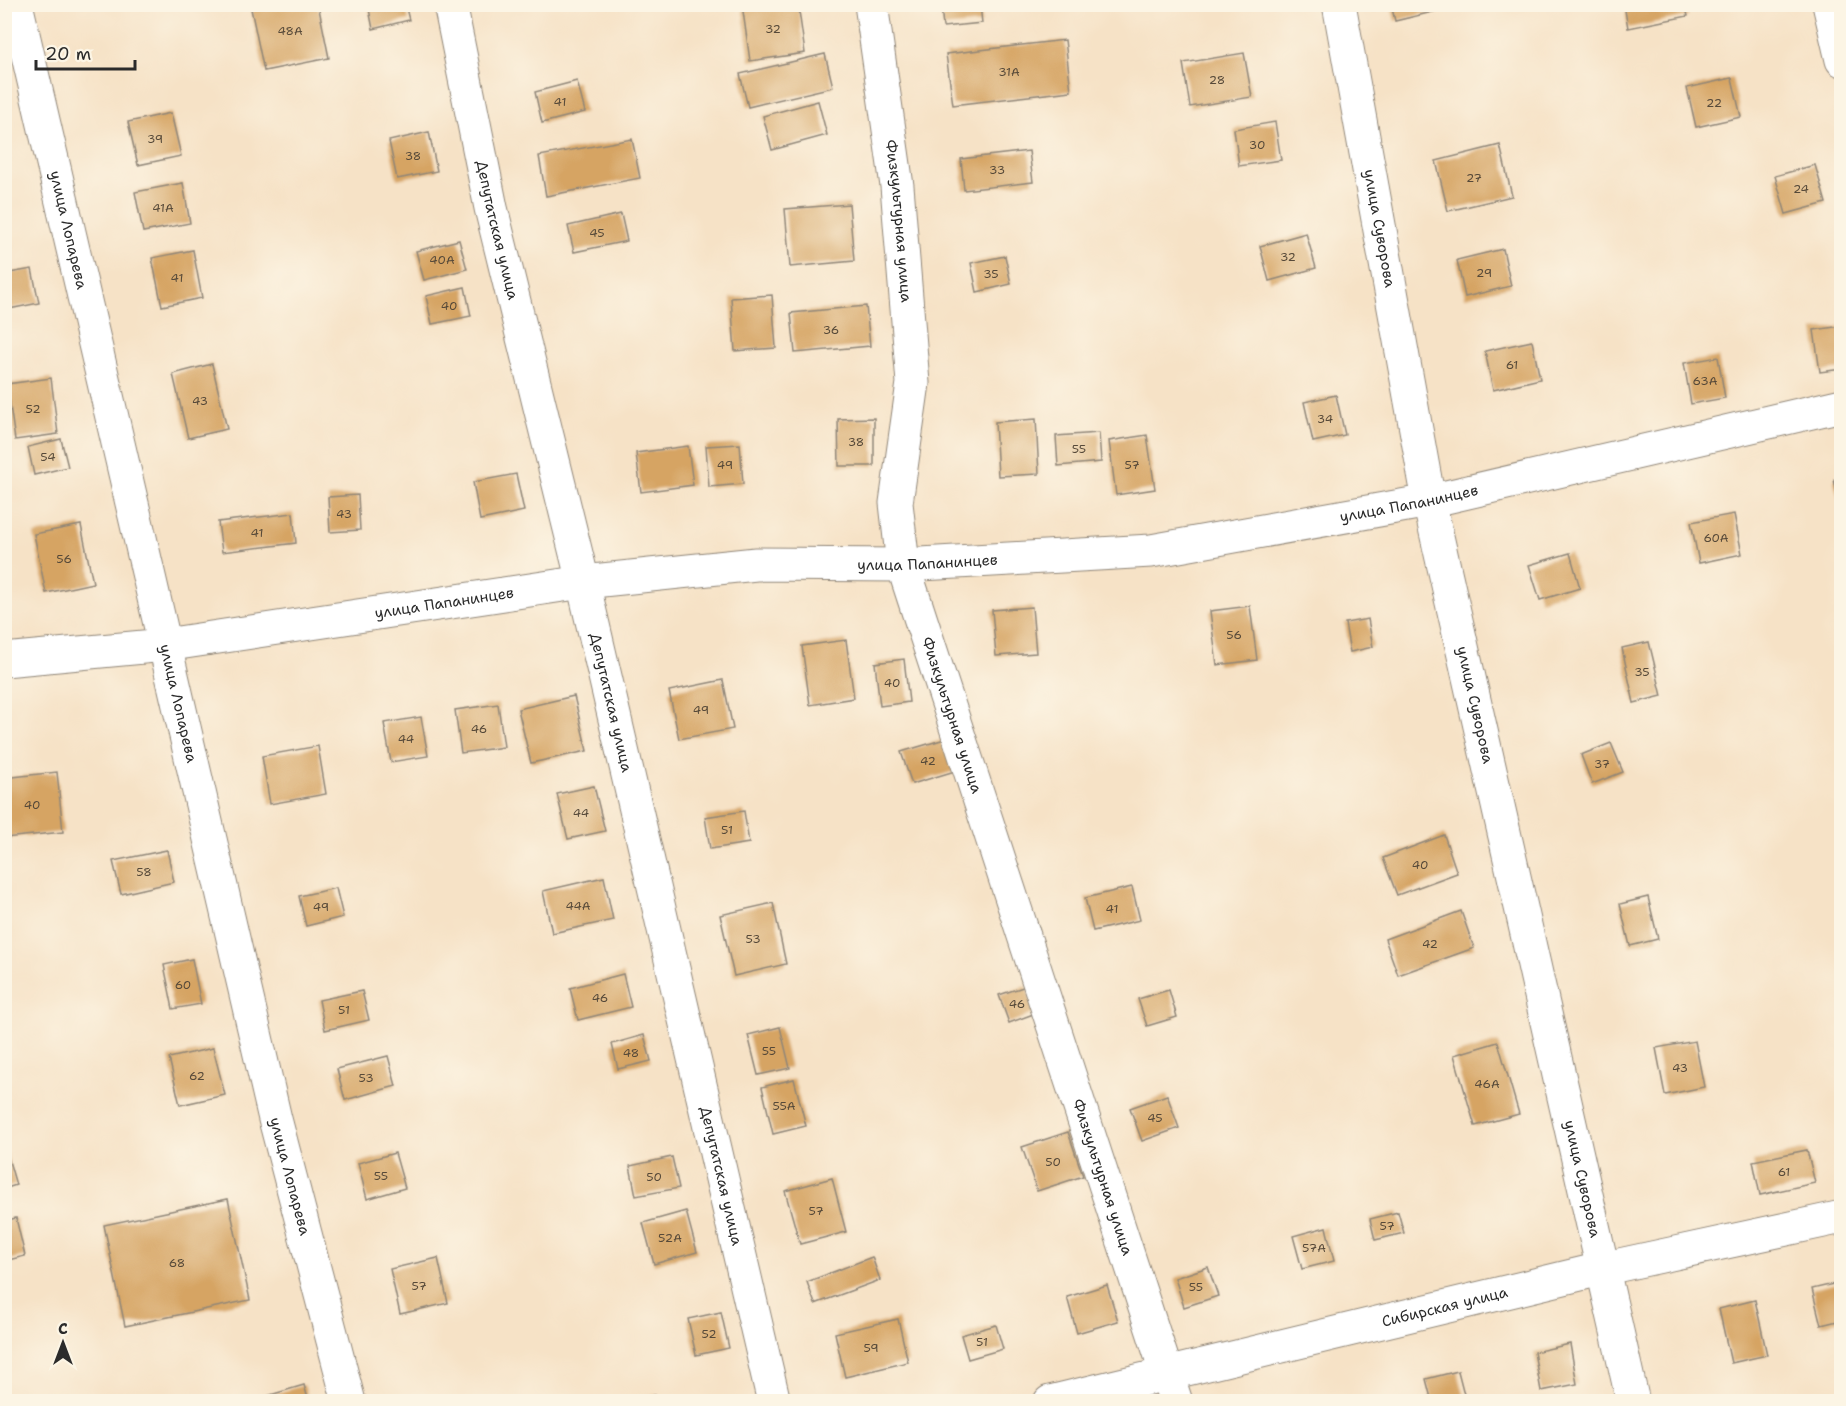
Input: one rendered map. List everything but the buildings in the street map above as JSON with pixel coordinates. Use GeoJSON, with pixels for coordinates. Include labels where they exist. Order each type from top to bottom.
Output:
{"type":"FeatureCollection","features":[{"type":"Feature","properties":{"kind":"street","name":"улица Лопарева"},"geometry":{"type":"LineString","coordinates":[[16,4],[275,1119],[348,1401]]}},
{"type":"Feature","properties":{"kind":"street","name":"Депутатская улица"},"geometry":{"type":"LineString","coordinates":[[450,4],[491,208],[583,582],[774,1401]]}},
{"type":"Feature","properties":{"kind":"street","name":"Физкультурная улица"},"geometry":{"type":"LineString","coordinates":[[872,4],[897,186],[914,383],[896,503],[903,565],[1172,1386]]}},
{"type":"Feature","properties":{"kind":"street","name":"улица Суворова"},"geometry":{"type":"LineString","coordinates":[[1339,4],[1429,501],[1601,1269],[1633,1401]]}},
{"type":"Feature","properties":{"kind":"street"},"geometry":{"type":"LineString","coordinates":[[1829,4],[1842,60]]}},
{"type":"Feature","properties":{"kind":"street","name":"улица Папанинцев"},"geometry":{"type":"LineString","coordinates":[[4,660],[165,645],[583,582],[756,564],[903,565],[1151,551],[1429,501],[1842,405]]}},
{"type":"Feature","properties":{"kind":"street","name":"Сибирская улица"},"geometry":{"type":"LineString","coordinates":[[1050,1401],[1172,1386],[1601,1269],[1842,1217]]}}]}
